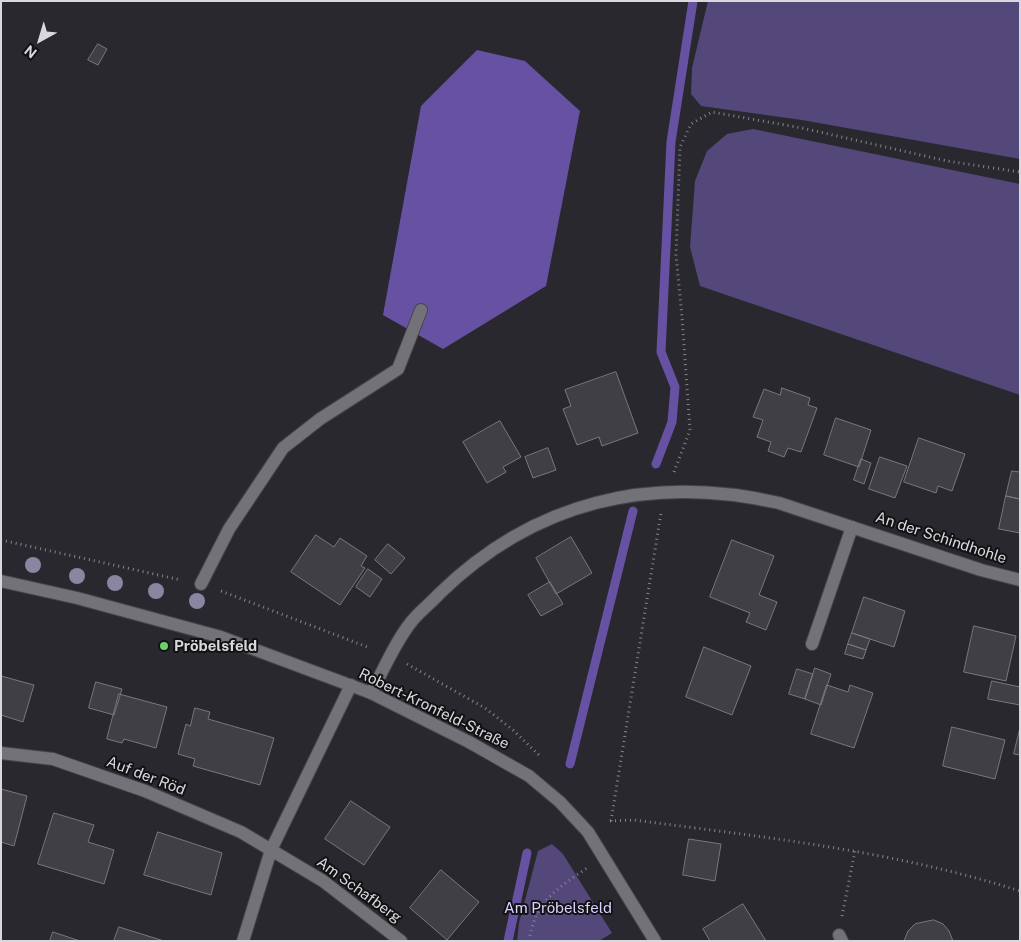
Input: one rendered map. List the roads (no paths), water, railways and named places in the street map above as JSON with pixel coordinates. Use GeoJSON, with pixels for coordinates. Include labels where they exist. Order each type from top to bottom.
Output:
{"type":"FeatureCollection","features":[{"type":"Feature","properties":{"kind":"street"},"geometry":{"type":"LineString","coordinates":[[201,584],[229,529],[283,448],[320,419],[398,369],[421,310]]}},
{"type":"Feature","properties":{"kind":"street","name":"An der Schindhohle"},"geometry":{"type":"LineString","coordinates":[[372,693],[390,656],[412,620],[469,566],[497,545],[545,520],[569,511],[610,500],[664,493],[734,494],[852,526],[981,570],[1020,580]]}},
{"type":"Feature","properties":{"kind":"street","name":"An der Schindhohle"},"geometry":{"type":"LineString","coordinates":[[812,644],[852,526]]}},
{"type":"Feature","properties":{"kind":"street","name":"Robert-Kronfeld-Straße"},"geometry":{"type":"LineString","coordinates":[[1,581],[221,637],[372,693],[469,742],[529,776],[560,802],[588,832],[655,941]]}},
{"type":"Feature","properties":{"kind":"street"},"geometry":{"type":"LineString","coordinates":[[243,941],[271,850],[351,685]]}},
{"type":"Feature","properties":{"kind":"street","name":"Auf der Röd"},"geometry":{"type":"LineString","coordinates":[[1,753],[53,759],[145,792],[241,832],[271,850]]}},
{"type":"Feature","properties":{"kind":"street","name":"Am Schafberg"},"geometry":{"type":"LineString","coordinates":[[271,850],[323,881],[401,941]]}},
{"type":"Feature","properties":{"kind":"waterway"},"geometry":{"type":"LineString","coordinates":[[656,464],[672,422],[675,387],[661,352],[671,142],[693,1]]}},
{"type":"Feature","properties":{"kind":"waterway"},"geometry":{"type":"LineString","coordinates":[[570,764],[633,511]]}},
{"type":"Feature","properties":{"kind":"waterway"},"geometry":{"type":"LineString","coordinates":[[508,941],[527,853]]}},
{"type":"Feature","properties":{"kind":"place","name":"Pröbelsfeld"},"geometry":{"type":"Point","coordinates":[164,646]}},
{"type":"Feature","properties":{"kind":"park label","name":"Am Pröbelsfeld"},"geometry":{"type":"Point","coordinates":[558,908]}}]}
